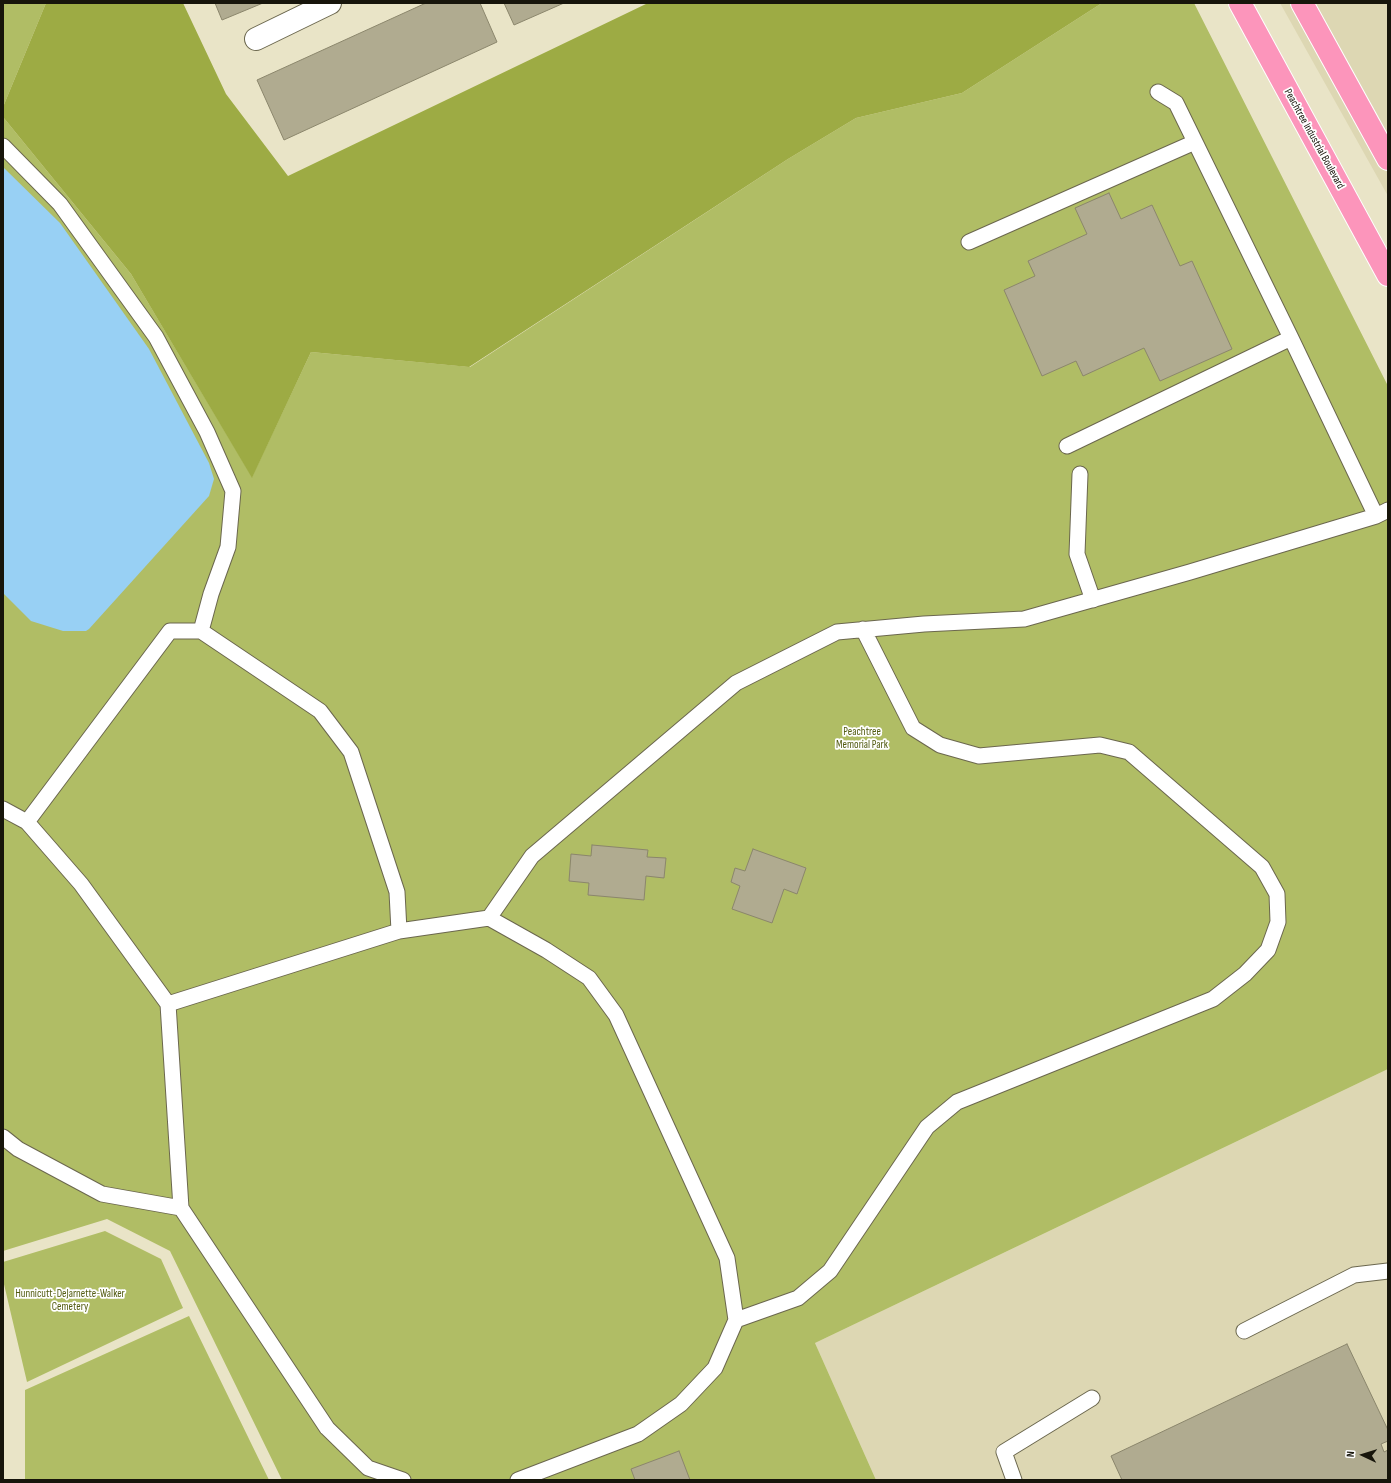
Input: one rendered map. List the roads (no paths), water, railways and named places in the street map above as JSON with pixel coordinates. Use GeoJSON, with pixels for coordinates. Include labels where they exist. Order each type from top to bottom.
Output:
{"type":"FeatureCollection","features":[{"type":"Feature","properties":{"kind":"highway","name":"Peachtree Industrial Boulevard"},"geometry":{"type":"LineString","coordinates":[[1240,3],[1388,275]]}},
{"type":"Feature","properties":{"kind":"highway"},"geometry":{"type":"LineString","coordinates":[[1302,3],[1388,159]]}},
{"type":"Feature","properties":{"kind":"street"},"geometry":{"type":"LineString","coordinates":[[256,39],[330,3]]}},
{"type":"Feature","properties":{"kind":"lane"},"geometry":{"type":"LineString","coordinates":[[489,918],[532,856],[736,684],[837,632],[924,624],[1024,620],[1190,572],[1382,513],[1291,338],[1176,103],[1158,92]]}},
{"type":"Feature","properties":{"kind":"lane"},"geometry":{"type":"LineString","coordinates":[[969,242],[1195,142]]}},
{"type":"Feature","properties":{"kind":"lane"},"geometry":{"type":"LineString","coordinates":[[3,146],[60,204],[156,337],[207,432],[233,491],[228,546],[211,594],[201,632]]}},
{"type":"Feature","properties":{"kind":"lane"},"geometry":{"type":"LineString","coordinates":[[1066,446],[1291,338]]}},
{"type":"Feature","properties":{"kind":"lane"},"geometry":{"type":"LineString","coordinates":[[1080,474],[1077,554],[1093,600]]}},
{"type":"Feature","properties":{"kind":"lane"},"geometry":{"type":"LineString","coordinates":[[736,1320],[798,1298],[830,1271],[927,1127],[957,1102],[1213,999],[1246,974],[1268,950],[1278,922],[1277,894],[1262,867],[1129,752],[1100,746],[979,756],[940,745],[913,728],[863,629]]}},
{"type":"Feature","properties":{"kind":"lane"},"geometry":{"type":"LineString","coordinates":[[27,822],[170,631],[201,632],[320,711],[351,752],[397,892],[399,931]]}},
{"type":"Feature","properties":{"kind":"lane"},"geometry":{"type":"LineString","coordinates":[[3,809],[27,822],[81,884],[168,1004],[181,1208],[328,1428],[368,1468],[403,1480]]}},
{"type":"Feature","properties":{"kind":"lane"},"geometry":{"type":"LineString","coordinates":[[168,1004],[399,931],[489,918],[546,950],[589,978],[616,1015],[727,1258],[736,1320],[715,1368],[681,1404],[638,1434],[518,1480]]}},
{"type":"Feature","properties":{"kind":"lane"},"geometry":{"type":"LineString","coordinates":[[3,1137],[18,1149],[102,1194],[181,1208]]}},
{"type":"Feature","properties":{"kind":"lane"},"geometry":{"type":"LineString","coordinates":[[1244,1331],[1354,1275],[1388,1272]]}},
{"type":"Feature","properties":{"kind":"lane"},"geometry":{"type":"LineString","coordinates":[[1014,1480],[1004,1452],[1092,1398]]}},
{"type":"Feature","properties":{"kind":"water"},"geometry":{"type":"Polygon","coordinates":[[[3,167],[60,223],[149,349],[209,463],[214,479],[209,496],[86,631],[63,631],[31,621],[3,593],[3,167]]]}},
{"type":"Feature","properties":{"kind":"park label","name":"Peachtree Memorial Park"},"geometry":{"type":"Point","coordinates":[862,738]}},
{"type":"Feature","properties":{"kind":"park label","name":"Hunnicutt-DeJarnette-Walker Cemetery"},"geometry":{"type":"Point","coordinates":[70,1300]}}]}
